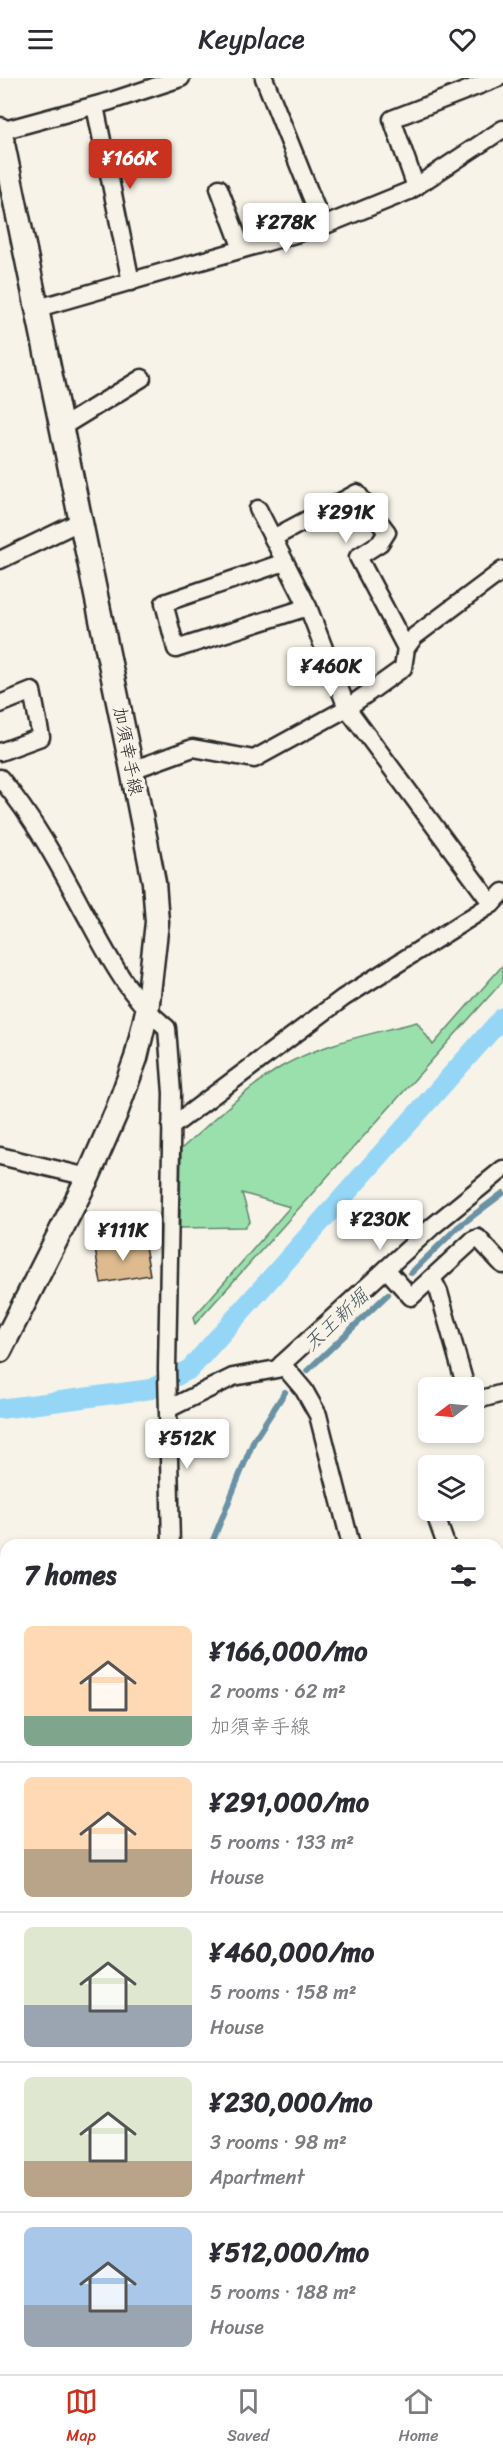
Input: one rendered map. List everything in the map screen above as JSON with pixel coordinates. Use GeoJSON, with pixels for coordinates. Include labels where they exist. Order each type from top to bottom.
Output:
{"type":"FeatureCollection","features":[{"type":"Feature","properties":{"kind":"main road","name":"加須幸手線"},"geometry":{"type":"LineString","coordinates":[[0,130],[132,770],[154,882],[157,922],[147,1011],[136,1058],[124,1091],[88,1177],[0,1351]]}},
{"type":"Feature","properties":{"kind":"street"},"geometry":{"type":"LineString","coordinates":[[0,130],[95,106],[181,78]]}},
{"type":"Feature","properties":{"kind":"street"},"geometry":{"type":"LineString","coordinates":[[264,78],[323,226]]}},
{"type":"Feature","properties":{"kind":"street"},"geometry":{"type":"LineString","coordinates":[[416,187],[392,119],[498,78]]}},
{"type":"Feature","properties":{"kind":"street"},"geometry":{"type":"LineString","coordinates":[[95,106],[131,282]]}},
{"type":"Feature","properties":{"kind":"street"},"geometry":{"type":"LineString","coordinates":[[38,308],[323,226],[416,187],[503,129]]}},
{"type":"Feature","properties":{"kind":"street"},"geometry":{"type":"LineString","coordinates":[[219,188],[242,249]]}},
{"type":"Feature","properties":{"kind":"street"},"geometry":{"type":"LineString","coordinates":[[62,427],[142,378]]}},
{"type":"Feature","properties":{"kind":"street"},"geometry":{"type":"LineString","coordinates":[[273,538],[357,492],[387,532],[380,543],[358,556],[406,648]]}},
{"type":"Feature","properties":{"kind":"street"},"geometry":{"type":"LineString","coordinates":[[171,1127],[343,998],[498,898],[347,708],[308,607],[258,508]]}},
{"type":"Feature","properties":{"kind":"street"},"geometry":{"type":"LineString","coordinates":[[0,560],[81,520]]}},
{"type":"Feature","properties":{"kind":"street"},"geometry":{"type":"LineString","coordinates":[[285,562],[164,603],[176,649],[308,607]]}},
{"type":"Feature","properties":{"kind":"street"},"geometry":{"type":"LineString","coordinates":[[132,770],[193,748],[254,759],[347,708],[403,668],[406,648],[415,636],[503,570]]}},
{"type":"Feature","properties":{"kind":"street"},"geometry":{"type":"LineString","coordinates":[[0,704],[32,691],[41,737],[0,752]]}},
{"type":"Feature","properties":{"kind":"street"},"geometry":{"type":"LineString","coordinates":[[0,778],[64,874],[121,980],[147,1011],[167,1028],[172,1093],[167,1369],[171,1539]]}},
{"type":"Feature","properties":{"kind":"street"},"geometry":{"type":"LineString","coordinates":[[0,1156],[88,1177]]}},
{"type":"Feature","properties":{"kind":"street"},"geometry":{"type":"LineString","coordinates":[[168,1402],[233,1377],[278,1369],[433,1226],[503,1169]]}},
{"type":"Feature","properties":{"kind":"street"},"geometry":{"type":"LineString","coordinates":[[386,1269],[411,1297],[473,1240],[478,1238],[503,1264]]}},
{"type":"Feature","properties":{"kind":"street"},"geometry":{"type":"LineString","coordinates":[[432,1278],[439,1292],[463,1377]]}},
{"type":"Feature","properties":{"kind":"street"},"geometry":{"type":"LineString","coordinates":[[282,1364],[304,1390],[318,1415],[349,1539]]}},
{"type":"Feature","properties":{"kind":"street"},"geometry":{"type":"LineString","coordinates":[[484,1398],[503,1393]]}},
{"type":"Feature","properties":{"kind":"street"},"geometry":{"type":"LineString","coordinates":[[437,1521],[444,1539]]}},
{"type":"Feature","properties":{"kind":"green space"},"geometry":{"type":"Polygon","coordinates":[[[503,965],[503,981],[195,1324],[193,1318],[290,1207],[242,1193],[250,1221],[245,1227],[180,1228],[181,1149],[254,1086],[281,1067],[313,1052],[348,1040],[417,1022],[433,1045],[503,965]]]}},
{"type":"Feature","properties":{"kind":"building"},"geometry":{"type":"Polygon","coordinates":[[[144,1240],[150,1275],[101,1283],[95,1249],[144,1240]]]}},
{"type":"Feature","properties":{"kind":"waterway"},"geometry":{"type":"LineString","coordinates":[[0,1409],[151,1389],[190,1369],[503,1017]]}},
{"type":"Feature","properties":{"kind":"waterway","name":"天王新堀"},"geometry":{"type":"LineString","coordinates":[[411,1273],[458,1227],[503,1193]]}},
{"type":"Feature","properties":{"kind":"waterway","name":"天王新堀"},"geometry":{"type":"LineString","coordinates":[[307,1371],[388,1294]]}},
{"type":"Feature","properties":{"kind":"waterway","name":"天王新堀"},"geometry":{"type":"LineString","coordinates":[[213,1539],[254,1440],[285,1392]]}}]}
